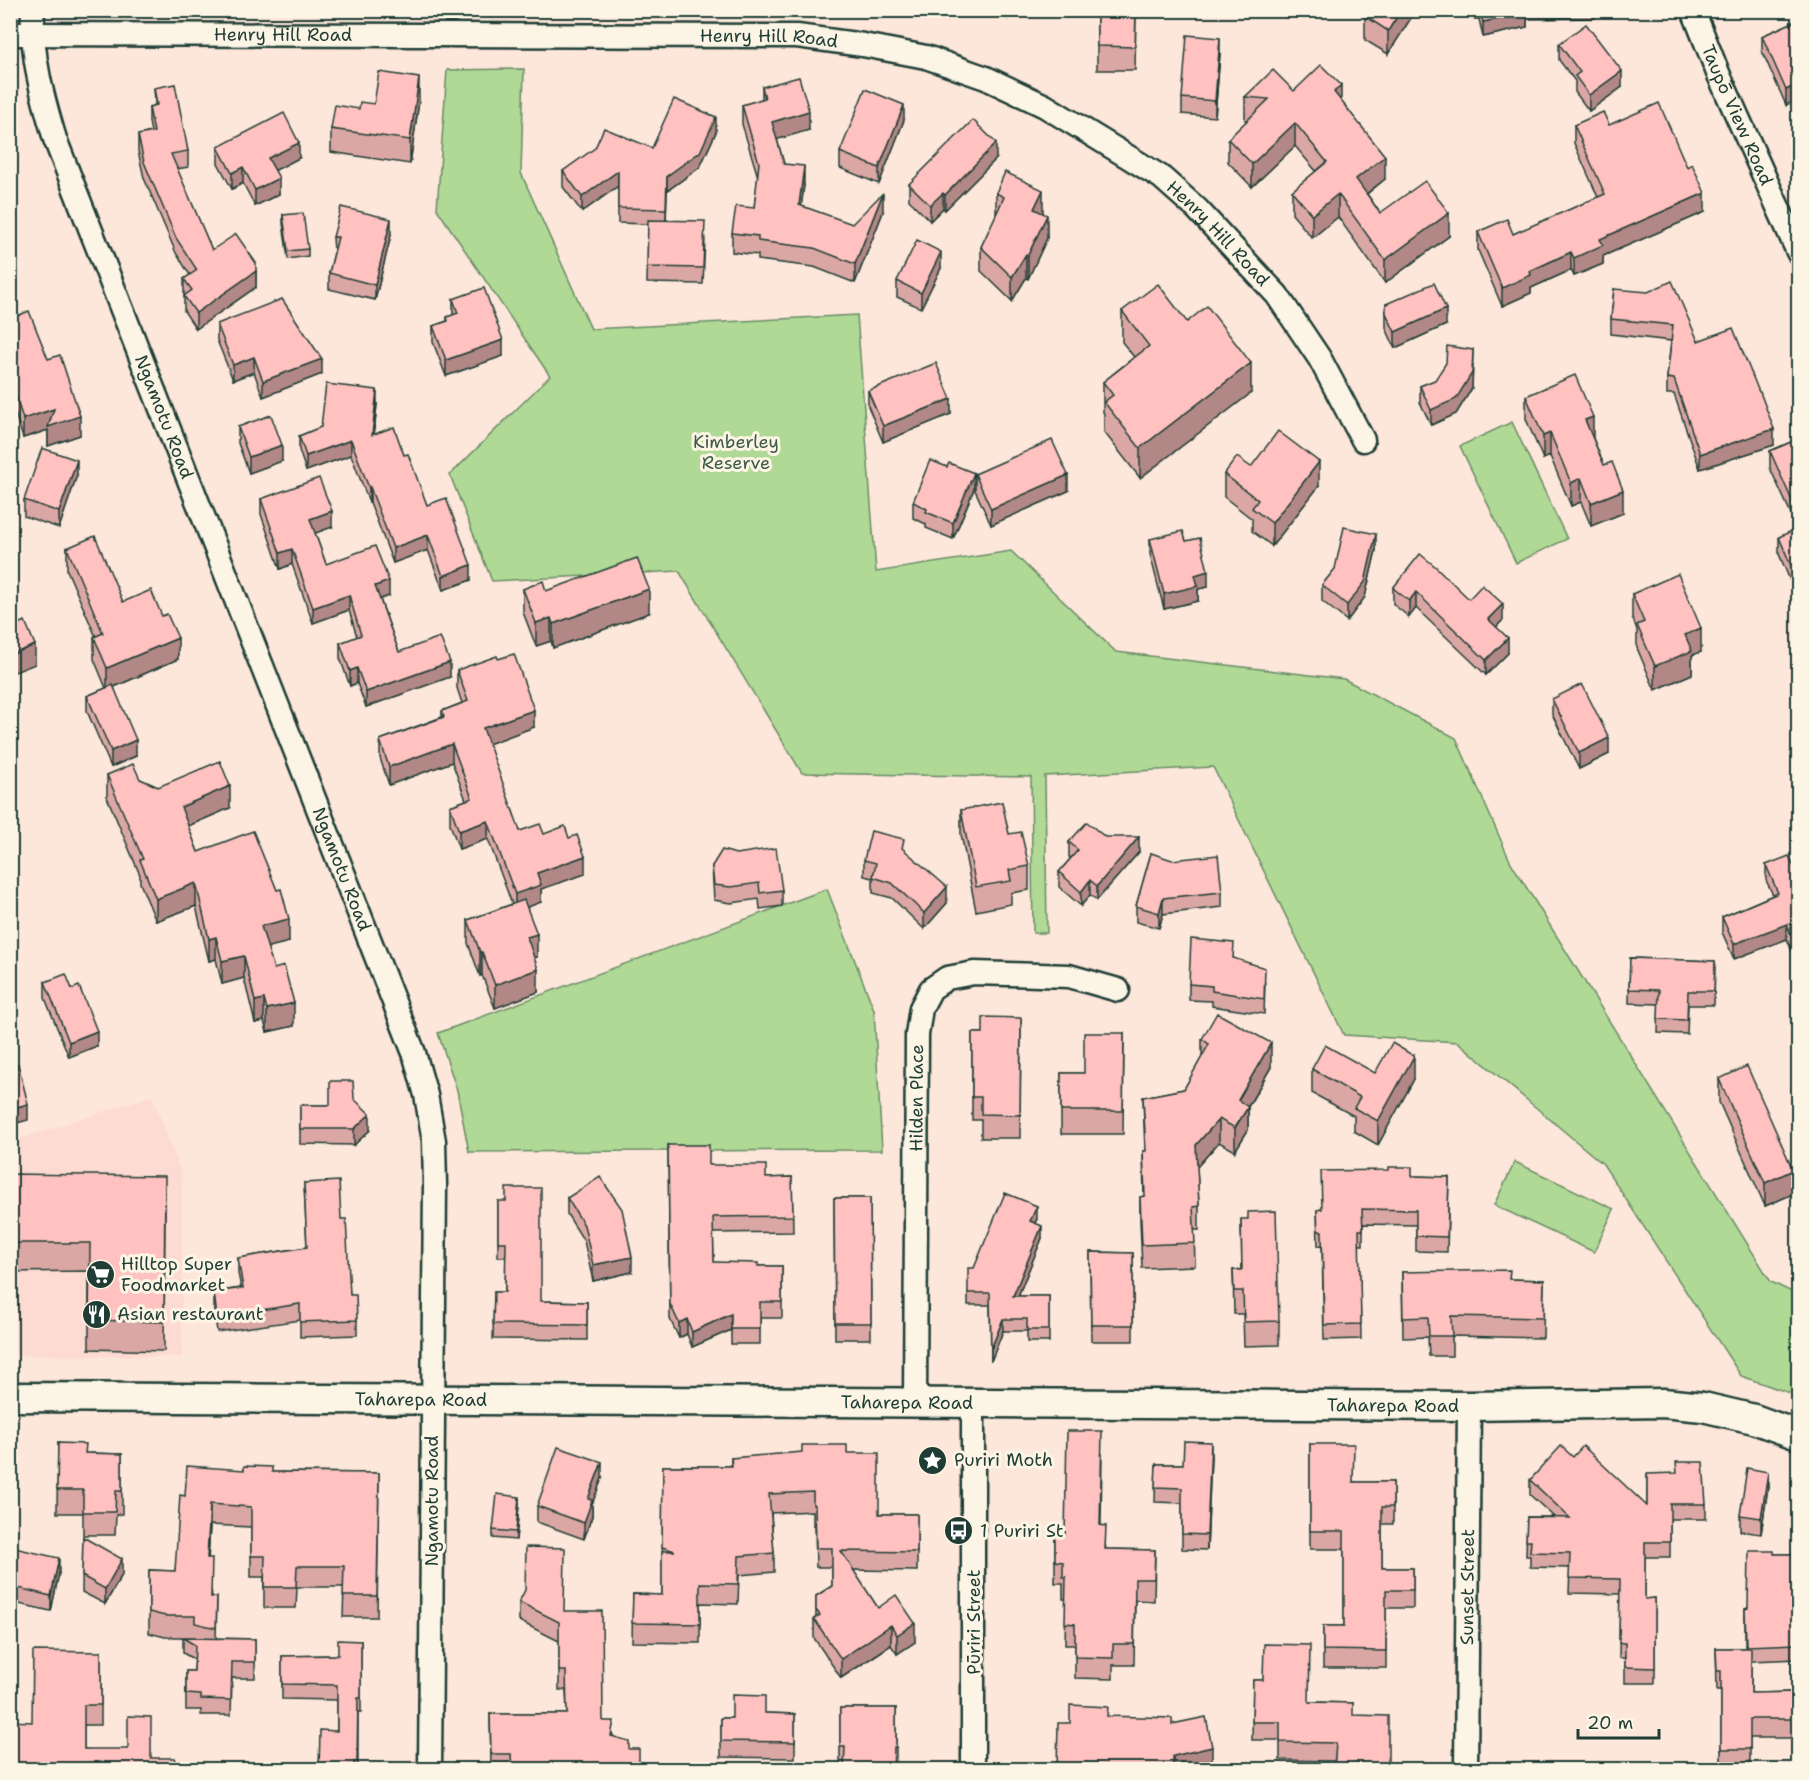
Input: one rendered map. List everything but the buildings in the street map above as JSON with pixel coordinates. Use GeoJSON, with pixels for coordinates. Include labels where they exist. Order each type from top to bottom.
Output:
{"type":"FeatureCollection","features":[{"type":"Feature","properties":{"kind":"street","name":"Ngamotu Road"},"geometry":{"type":"LineString","coordinates":[[33,10],[21,34],[35,63],[43,101],[55,139],[400,1017],[426,1095],[434,1141],[430,1770]]}},
{"type":"Feature","properties":{"kind":"street","name":"Taupō View Road"},"geometry":{"type":"LineString","coordinates":[[1693,10],[1718,74],[1798,252]]}},
{"type":"Feature","properties":{"kind":"street","name":"Henry Hill Road"},"geometry":{"type":"LineString","coordinates":[[21,34],[797,36],[927,57],[986,78],[1045,106],[1152,171],[1179,193],[1197,209],[1277,295],[1320,359],[1363,440]]}},
{"type":"Feature","properties":{"kind":"street","name":"Hilden Place"},"geometry":{"type":"LineString","coordinates":[[915,1402],[916,1035],[921,1008],[931,989],[947,978],[974,973],[1069,976],[1118,990]]}},
{"type":"Feature","properties":{"kind":"street","name":"Taharepa Road"},"geometry":{"type":"LineString","coordinates":[[10,1397],[1469,1406],[1663,1403],[1703,1407],[1754,1419],[1798,1435]]}},
{"type":"Feature","properties":{"kind":"street","name":"Pūriri Street"},"geometry":{"type":"LineString","coordinates":[[973,1403],[973,1770]]}},
{"type":"Feature","properties":{"kind":"street","name":"Sunset Street"},"geometry":{"type":"LineString","coordinates":[[1466,1770],[1469,1406]]}},
{"type":"Feature","properties":{"kind":"shaded area"},"geometry":{"type":"Polygon","coordinates":[[[152,1096],[182,1175],[182,1357],[11,1355],[10,1142],[152,1096]]]}},
{"type":"Feature","properties":{"kind":"green space","name":"Kimberley Reserve"},"geometry":{"type":"Polygon","coordinates":[[[524,69],[521,173],[591,329],[857,315],[876,572],[1011,551],[1116,652],[1344,679],[1456,738],[1510,861],[1771,1282],[1798,1295],[1798,1396],[1741,1376],[1603,1164],[1458,1042],[1344,1035],[1213,767],[1045,776],[1047,933],[1033,933],[1031,777],[802,773],[679,571],[492,581],[450,475],[550,376],[437,209],[447,70],[524,69]]]}},
{"type":"Feature","properties":{"kind":"green space"},"geometry":{"type":"Polygon","coordinates":[[[1512,422],[1567,539],[1516,563],[1460,446],[1512,422]]]}},
{"type":"Feature","properties":{"kind":"green space"},"geometry":{"type":"Polygon","coordinates":[[[827,889],[874,1010],[882,1150],[469,1152],[457,1090],[438,1033],[827,889]]]}},
{"type":"Feature","properties":{"kind":"green space"},"geometry":{"type":"Polygon","coordinates":[[[1515,1162],[1614,1209],[1594,1252],[1494,1205],[1515,1162]]]}},
{"type":"Feature","properties":{"kind":"place","name":"Hilltop Super Foodmarket"},"geometry":{"type":"Point","coordinates":[100,1274]}},
{"type":"Feature","properties":{"kind":"place","name":"Asian restaurant"},"geometry":{"type":"Point","coordinates":[96,1314]}},
{"type":"Feature","properties":{"kind":"place","name":"Puriri Moth"},"geometry":{"type":"Point","coordinates":[933,1460]}},
{"type":"Feature","properties":{"kind":"place","name":"1 Puriri St"},"geometry":{"type":"Point","coordinates":[959,1531]}}]}
